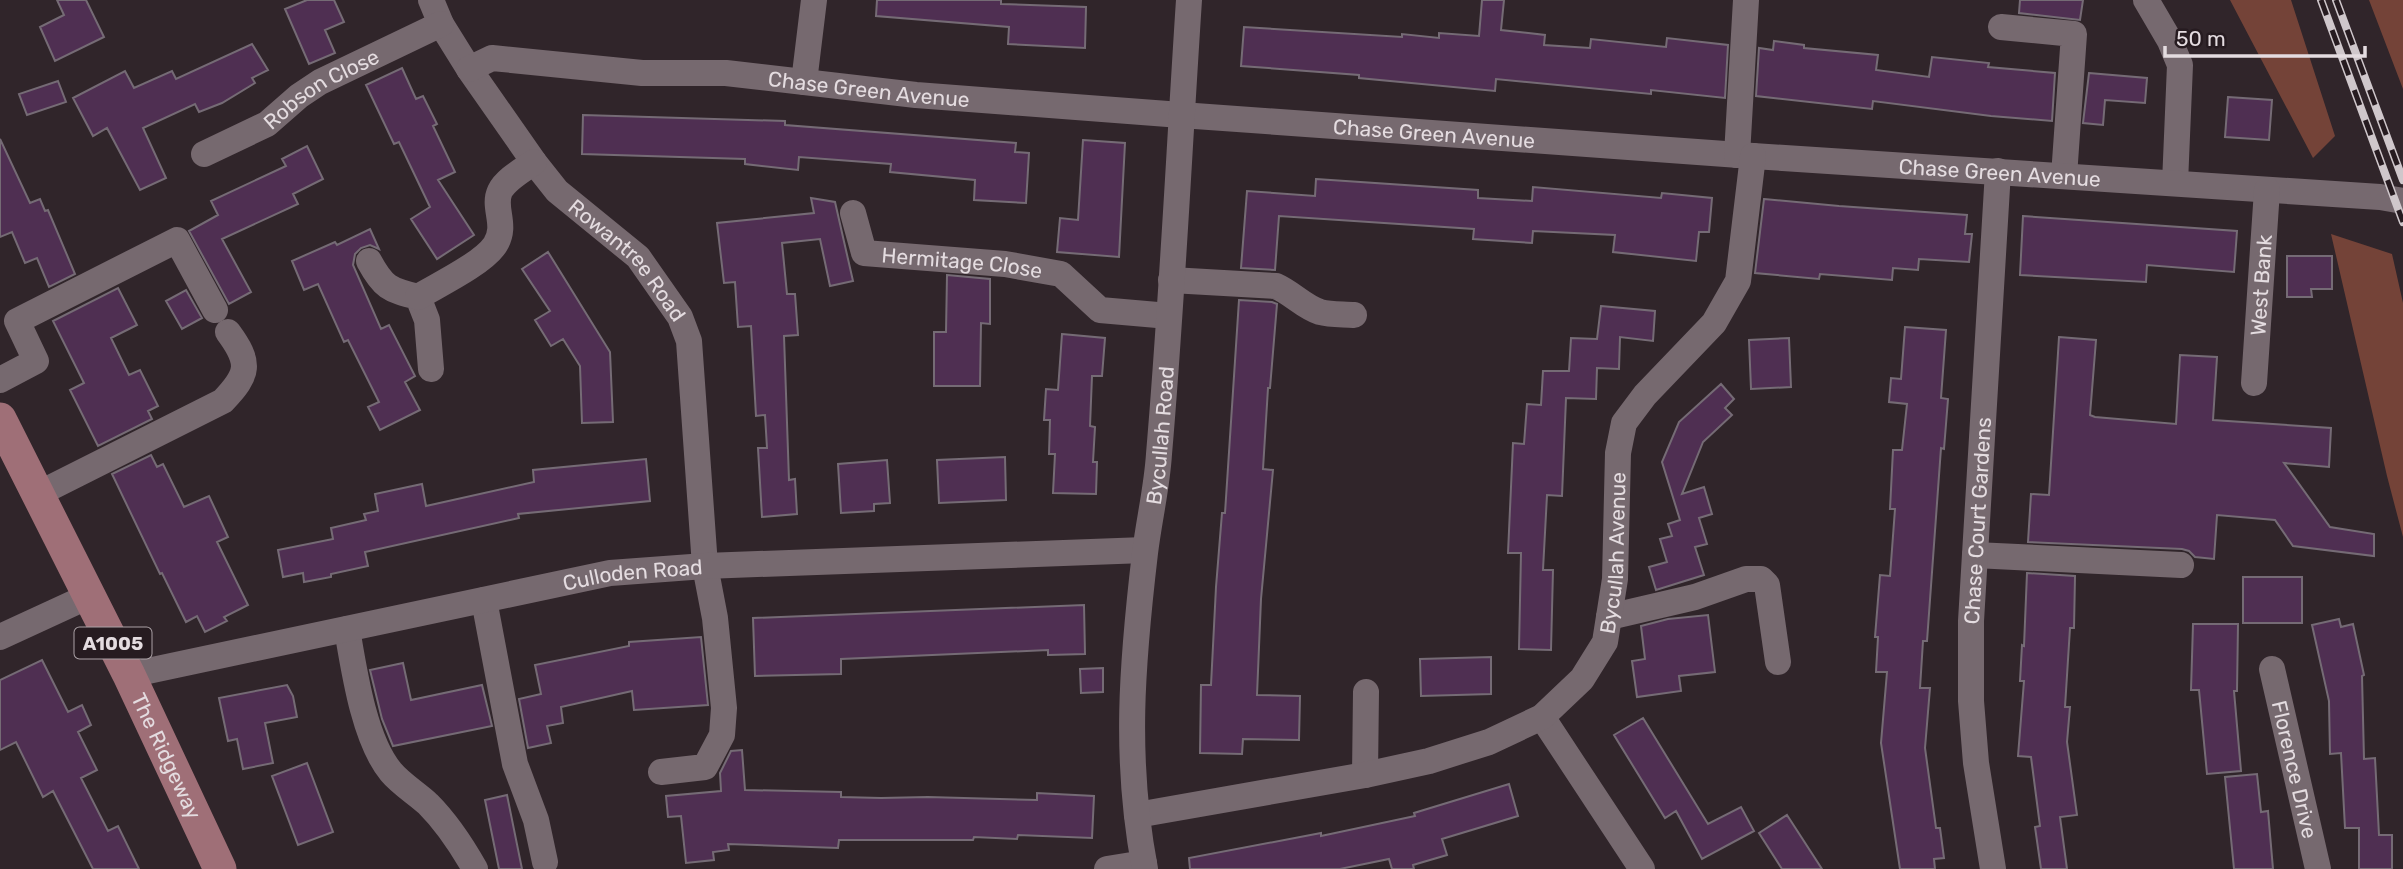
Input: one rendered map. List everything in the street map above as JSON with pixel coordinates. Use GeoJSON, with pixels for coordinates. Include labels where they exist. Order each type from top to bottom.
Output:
{"type":"FeatureCollection","features":[{"type":"Feature","properties":{"kind":"main road","name":"The Ridgeway"},"geometry":{"type":"LineString","coordinates":[[0,419],[130,675],[220,869]]}},
{"type":"Feature","properties":{"kind":"street","name":"Rowantree Road"},"geometry":{"type":"LineString","coordinates":[[430,0],[441,24],[469,69],[534,162],[557,191],[638,257],[680,317],[689,341],[705,566],[715,618],[724,708],[722,735],[705,767],[661,772]]}},
{"type":"Feature","properties":{"kind":"street"},"geometry":{"type":"LineString","coordinates":[[804,82],[814,0]]}},
{"type":"Feature","properties":{"kind":"street","name":"Bycullah Road"},"geometry":{"type":"LineString","coordinates":[[1145,866],[1131,747],[1131,688],[1145,550],[1159,458],[1189,0]]}},
{"type":"Feature","properties":{"kind":"street","name":"Bycullah Avenue"},"geometry":{"type":"LineString","coordinates":[[1137,815],[1365,775],[1429,761],[1489,742],[1542,718],[1582,679],[1605,642],[1615,579],[1618,453],[1624,423],[1644,394],[1714,323],[1738,281],[1745,156],[1746,0]]}},
{"type":"Feature","properties":{"kind":"street"},"geometry":{"type":"LineString","coordinates":[[2146,0],[2170,41],[2180,65],[2175,184]]}},
{"type":"Feature","properties":{"kind":"street","name":"Robson Close"},"geometry":{"type":"LineString","coordinates":[[204,154],[267,124],[320,82],[441,24]]}},
{"type":"Feature","properties":{"kind":"street"},"geometry":{"type":"LineString","coordinates":[[2001,27],[2074,34],[2064,176]]}},
{"type":"Feature","properties":{"kind":"street","name":"Chase Green Avenue"},"geometry":{"type":"LineString","coordinates":[[469,69],[492,58],[594,70],[726,73],[916,95],[1181,116],[2380,197],[2403,201]]}},
{"type":"Feature","properties":{"kind":"street"},"geometry":{"type":"LineString","coordinates":[[369,261],[387,288],[418,297],[487,255],[502,230],[500,192],[506,183],[534,162]]}},
{"type":"Feature","properties":{"kind":"street","name":"Chase Court Gardens"},"geometry":{"type":"LineString","coordinates":[[1993,869],[1976,763],[1971,621],[1998,171]]}},
{"type":"Feature","properties":{"kind":"street","name":"West Bank"},"geometry":{"type":"LineString","coordinates":[[2254,383],[2267,190]]}},
{"type":"Feature","properties":{"kind":"street","name":"Hermitage Close"},"geometry":{"type":"LineString","coordinates":[[853,213],[864,253],[1005,264],[1061,274],[1100,310],[1169,316]]}},
{"type":"Feature","properties":{"kind":"street"},"geometry":{"type":"LineString","coordinates":[[0,380],[36,361],[17,321],[177,240],[215,310]]}},
{"type":"Feature","properties":{"kind":"street"},"geometry":{"type":"LineString","coordinates":[[1171,280],[1276,286],[1320,312],[1354,316]]}},
{"type":"Feature","properties":{"kind":"street"},"geometry":{"type":"LineString","coordinates":[[418,297],[427,320],[431,369]]}},
{"type":"Feature","properties":{"kind":"street"},"geometry":{"type":"LineString","coordinates":[[38,495],[223,401],[241,383],[245,369],[239,346],[228,332]]}},
{"type":"Feature","properties":{"kind":"street","name":"Culloden Road"},"geometry":{"type":"LineString","coordinates":[[130,675],[610,573],[705,566],[1145,550]]}},
{"type":"Feature","properties":{"kind":"street"},"geometry":{"type":"LineString","coordinates":[[1975,555],[2181,565]]}},
{"type":"Feature","properties":{"kind":"street"},"geometry":{"type":"LineString","coordinates":[[1609,617],[1695,597],[1746,579],[1761,579],[1767,585],[1778,662]]}},
{"type":"Feature","properties":{"kind":"street"},"geometry":{"type":"LineString","coordinates":[[0,637],[89,596]]}},
{"type":"Feature","properties":{"kind":"street"},"geometry":{"type":"LineString","coordinates":[[484,600],[515,764],[536,820],[545,862]]}},
{"type":"Feature","properties":{"kind":"street"},"geometry":{"type":"LineString","coordinates":[[347,629],[373,741],[391,772],[430,806],[457,838],[475,869]]}},
{"type":"Feature","properties":{"kind":"street","name":"Florence Drive"},"geometry":{"type":"LineString","coordinates":[[2272,669],[2318,869]]}},
{"type":"Feature","properties":{"kind":"street"},"geometry":{"type":"LineString","coordinates":[[1365,775],[1366,692]]}},
{"type":"Feature","properties":{"kind":"street"},"geometry":{"type":"LineString","coordinates":[[1542,718],[1642,869]]}},
{"type":"Feature","properties":{"kind":"street"},"geometry":{"type":"LineString","coordinates":[[1107,869],[1145,866]]}},
{"type":"Feature","properties":{"kind":"shaded area"},"geometry":{"type":"Polygon","coordinates":[[[2230,0],[2291,0],[2335,136],[2313,158],[2230,0]]]}},
{"type":"Feature","properties":{"kind":"shaded area"},"geometry":{"type":"Polygon","coordinates":[[[2369,0],[2403,0],[2403,89],[2369,0]]]}},
{"type":"Feature","properties":{"kind":"shaded area"},"geometry":{"type":"Polygon","coordinates":[[[2331,234],[2392,254],[2403,303],[2403,537],[2387,476],[2331,234]]]}},
{"type":"Feature","properties":{"kind":"building"},"geometry":{"type":"Polygon","coordinates":[[[57,0],[86,0],[104,37],[55,61],[40,27],[64,15],[57,0]]]}},
{"type":"Feature","properties":{"kind":"building"},"geometry":{"type":"Polygon","coordinates":[[[307,0],[334,0],[344,22],[325,30],[335,53],[309,64],[285,9],[307,0]]]}},
{"type":"Feature","properties":{"kind":"building"},"geometry":{"type":"Polygon","coordinates":[[[877,0],[1001,0],[1001,4],[1086,7],[1085,48],[1008,44],[1009,27],[876,16],[877,0]]]}},
{"type":"Feature","properties":{"kind":"building"},"geometry":{"type":"Polygon","coordinates":[[[1482,0],[1504,0],[1501,30],[1545,35],[1544,45],[1590,48],[1591,39],[1666,47],[1667,38],[1728,45],[1725,98],[1651,90],[1651,94],[1496,79],[1495,91],[1359,78],[1359,75],[1241,66],[1244,27],[1402,37],[1402,34],[1439,38],[1439,33],[1479,36],[1482,0]]]}},
{"type":"Feature","properties":{"kind":"building"},"geometry":{"type":"Polygon","coordinates":[[[2020,0],[2083,0],[2080,20],[2019,13],[2020,0]]]}},
{"type":"Feature","properties":{"kind":"building"},"geometry":{"type":"Polygon","coordinates":[[[1774,41],[1804,45],[1804,48],[1878,55],[1876,70],[1929,77],[1932,57],[1989,63],[1988,67],[2055,73],[2052,121],[1873,101],[1872,109],[1756,96],[1759,48],[1773,50],[1774,41]]]}},
{"type":"Feature","properties":{"kind":"building"},"geometry":{"type":"Polygon","coordinates":[[[252,44],[268,70],[252,78],[255,83],[222,103],[199,112],[195,104],[143,128],[166,178],[140,190],[107,128],[93,136],[73,98],[125,71],[134,88],[172,71],[176,79],[252,44]]]}},
{"type":"Feature","properties":{"kind":"building"},"geometry":{"type":"Polygon","coordinates":[[[402,68],[416,99],[423,96],[437,124],[433,126],[455,172],[438,180],[474,235],[437,259],[411,219],[430,207],[399,142],[394,144],[366,85],[402,68]]]}},
{"type":"Feature","properties":{"kind":"building"},"geometry":{"type":"Polygon","coordinates":[[[2089,73],[2147,78],[2145,103],[2105,100],[2103,125],[2083,123],[2089,73]]]}},
{"type":"Feature","properties":{"kind":"building"},"geometry":{"type":"Polygon","coordinates":[[[58,81],[66,102],[27,115],[19,94],[58,81]]]}},
{"type":"Feature","properties":{"kind":"building"},"geometry":{"type":"Polygon","coordinates":[[[2228,97],[2272,100],[2269,140],[2225,137],[2228,97]]]}},
{"type":"Feature","properties":{"kind":"building"},"geometry":{"type":"Polygon","coordinates":[[[583,115],[785,121],[785,125],[1016,143],[1015,152],[1029,153],[1026,203],[974,200],[975,180],[890,172],[891,164],[799,157],[798,170],[745,164],[745,159],[582,154],[583,115]]]}},
{"type":"Feature","properties":{"kind":"building"},"geometry":{"type":"Polygon","coordinates":[[[0,139],[30,203],[40,199],[45,211],[48,210],[75,274],[49,287],[37,258],[25,263],[12,232],[0,237],[0,139]]]}},
{"type":"Feature","properties":{"kind":"building"},"geometry":{"type":"Polygon","coordinates":[[[1083,140],[1125,143],[1119,257],[1057,252],[1060,218],[1078,220],[1083,140]]]}},
{"type":"Feature","properties":{"kind":"building"},"geometry":{"type":"Polygon","coordinates":[[[307,146],[323,179],[293,194],[298,204],[222,239],[251,292],[229,304],[189,231],[218,215],[211,201],[286,166],[282,159],[307,146]]]}},
{"type":"Feature","properties":{"kind":"building"},"geometry":{"type":"Polygon","coordinates":[[[1316,179],[1478,190],[1478,198],[1532,201],[1533,187],[1661,198],[1662,193],[1712,198],[1709,232],[1699,232],[1696,261],[1613,252],[1615,235],[1533,231],[1532,243],[1473,239],[1474,229],[1279,216],[1275,270],[1241,268],[1247,191],[1315,196],[1316,179]]]}},
{"type":"Feature","properties":{"kind":"building"},"geometry":{"type":"Polygon","coordinates":[[[811,198],[835,202],[853,281],[830,286],[820,239],[782,243],[787,294],[795,294],[798,335],[784,336],[789,480],[795,479],[797,514],[762,517],[758,448],[767,448],[765,415],[756,416],[751,326],[738,327],[735,282],[724,283],[717,223],[814,213],[811,198]]]}},
{"type":"Feature","properties":{"kind":"building"},"geometry":{"type":"Polygon","coordinates":[[[1764,199],[1967,215],[1965,234],[1972,234],[1969,262],[1919,259],[1918,270],[1893,268],[1892,280],[1820,274],[1819,279],[1755,273],[1764,199]]]}},
{"type":"Feature","properties":{"kind":"building"},"geometry":{"type":"Polygon","coordinates":[[[2023,216],[2237,231],[2234,272],[2147,265],[2146,282],[2020,275],[2023,216]]]}},
{"type":"Feature","properties":{"kind":"building"},"geometry":{"type":"Polygon","coordinates":[[[370,229],[379,249],[370,245],[361,248],[355,254],[353,265],[381,329],[389,325],[415,376],[405,382],[420,410],[380,430],[368,407],[379,402],[348,340],[344,342],[318,284],[304,290],[292,261],[335,242],[337,245],[370,229]]]}},
{"type":"Feature","properties":{"kind":"building"},"geometry":{"type":"Polygon","coordinates":[[[548,252],[610,352],[613,422],[582,423],[580,366],[563,339],[551,346],[535,320],[550,311],[522,269],[548,252]]]}},
{"type":"Feature","properties":{"kind":"building"},"geometry":{"type":"Polygon","coordinates":[[[2287,256],[2332,256],[2332,289],[2311,289],[2312,297],[2287,297],[2287,256]]]}},
{"type":"Feature","properties":{"kind":"building"},"geometry":{"type":"Polygon","coordinates":[[[947,275],[990,279],[990,324],[981,323],[980,386],[934,386],[934,332],[946,332],[947,275]]]}},
{"type":"Feature","properties":{"kind":"building"},"geometry":{"type":"Polygon","coordinates":[[[118,288],[137,325],[111,338],[129,375],[140,370],[158,406],[148,411],[152,419],[98,446],[70,390],[84,383],[53,321],[118,288]]]}},
{"type":"Feature","properties":{"kind":"building"},"geometry":{"type":"Polygon","coordinates":[[[186,290],[202,318],[182,329],[166,301],[186,290]]]}},
{"type":"Feature","properties":{"kind":"building"},"geometry":{"type":"Polygon","coordinates":[[[1239,300],[1277,304],[1263,469],[1273,470],[1261,599],[1257,695],[1300,696],[1299,740],[1243,739],[1242,754],[1200,753],[1201,685],[1211,685],[1216,587],[1222,513],[1225,513],[1239,300]]]}},
{"type":"Feature","properties":{"kind":"building"},"geometry":{"type":"Polygon","coordinates":[[[1601,306],[1655,311],[1653,341],[1620,337],[1619,369],[1597,368],[1596,399],[1566,398],[1562,496],[1547,495],[1543,570],[1553,570],[1551,650],[1519,649],[1521,553],[1508,553],[1513,443],[1524,444],[1527,404],[1541,405],[1543,371],[1569,371],[1571,338],[1597,339],[1601,306]]]}},
{"type":"Feature","properties":{"kind":"building"},"geometry":{"type":"Polygon","coordinates":[[[1905,327],[1946,330],[1941,398],[1948,399],[1944,449],[1941,448],[1927,641],[1923,641],[1920,688],[1930,688],[1925,748],[1936,828],[1940,828],[1944,858],[1934,859],[1935,869],[1900,869],[1881,743],[1887,672],[1876,672],[1878,637],[1875,637],[1880,575],[1890,576],[1895,509],[1890,509],[1893,450],[1902,450],[1907,404],[1889,402],[1891,378],[1901,379],[1905,327]]]}},
{"type":"Feature","properties":{"kind":"building"},"geometry":{"type":"Polygon","coordinates":[[[1062,334],[1105,338],[1102,376],[1092,376],[1090,426],[1095,427],[1093,462],[1097,462],[1096,494],[1053,493],[1055,454],[1049,454],[1050,420],[1044,420],[1046,389],[1058,390],[1062,334]]]}},
{"type":"Feature","properties":{"kind":"building"},"geometry":{"type":"Polygon","coordinates":[[[2059,337],[2096,340],[2090,415],[2095,417],[2176,424],[2180,355],[2217,357],[2213,420],[2331,428],[2329,467],[2284,463],[2330,527],[2374,534],[2374,556],[2293,546],[2275,520],[2217,515],[2214,559],[2195,557],[2182,549],[2028,542],[2031,494],[2049,495],[2059,337]]]}},
{"type":"Feature","properties":{"kind":"building"},"geometry":{"type":"Polygon","coordinates":[[[1789,338],[1791,387],[1751,389],[1749,340],[1789,338]]]}},
{"type":"Feature","properties":{"kind":"building"},"geometry":{"type":"Polygon","coordinates":[[[1721,384],[1734,399],[1725,408],[1732,415],[1703,442],[1682,494],[1704,487],[1712,514],[1699,518],[1707,544],[1695,547],[1704,575],[1656,590],[1649,567],[1667,562],[1660,539],[1672,536],[1668,524],[1680,520],[1662,462],[1679,422],[1721,384]]]}},
{"type":"Feature","properties":{"kind":"building"},"geometry":{"type":"Polygon","coordinates":[[[151,455],[157,467],[163,464],[184,507],[209,496],[228,537],[217,542],[248,605],[224,617],[227,621],[205,632],[197,616],[186,622],[112,474],[151,455]]]}},
{"type":"Feature","properties":{"kind":"building"},"geometry":{"type":"Polygon","coordinates":[[[1005,457],[1006,500],[939,503],[937,460],[1005,457]]]}},
{"type":"Feature","properties":{"kind":"building"},"geometry":{"type":"Polygon","coordinates":[[[646,459],[650,501],[518,514],[519,518],[365,552],[368,566],[331,574],[331,577],[304,582],[303,573],[283,577],[278,550],[333,539],[331,528],[366,520],[364,514],[378,511],[375,494],[422,484],[426,506],[534,482],[533,470],[646,459]]]}},
{"type":"Feature","properties":{"kind":"building"},"geometry":{"type":"Polygon","coordinates":[[[887,460],[890,503],[874,504],[874,511],[841,513],[838,464],[887,460]]]}},
{"type":"Feature","properties":{"kind":"building"},"geometry":{"type":"Polygon","coordinates":[[[2027,573],[2075,576],[2074,628],[2070,628],[2065,707],[2070,707],[2067,742],[2077,815],[2060,817],[2067,869],[2041,869],[2035,827],[2040,826],[2031,757],[2018,756],[2024,681],[2020,681],[2027,573]]]}},
{"type":"Feature","properties":{"kind":"building"},"geometry":{"type":"Polygon","coordinates":[[[2243,577],[2302,577],[2302,623],[2243,623],[2243,577]]]}},
{"type":"Feature","properties":{"kind":"building"},"geometry":{"type":"Polygon","coordinates":[[[1084,605],[1085,654],[1048,655],[1048,650],[841,659],[841,674],[755,676],[753,618],[1084,605]]]}},
{"type":"Feature","properties":{"kind":"building"},"geometry":{"type":"Polygon","coordinates":[[[1708,615],[1715,672],[1679,676],[1681,691],[1637,697],[1632,661],[1645,659],[1641,626],[1668,619],[1708,615]]]}},
{"type":"Feature","properties":{"kind":"building"},"geometry":{"type":"Polygon","coordinates":[[[2339,619],[2341,627],[2353,624],[2364,675],[2364,759],[2375,758],[2379,835],[2392,835],[2392,869],[2359,869],[2359,828],[2345,828],[2341,753],[2330,754],[2329,701],[2312,625],[2339,619]]]}},
{"type":"Feature","properties":{"kind":"building"},"geometry":{"type":"Polygon","coordinates":[[[2193,624],[2238,624],[2237,691],[2234,691],[2241,771],[2207,774],[2199,690],[2191,690],[2193,624]]]}},
{"type":"Feature","properties":{"kind":"building"},"geometry":{"type":"Polygon","coordinates":[[[701,637],[708,705],[634,710],[632,691],[561,707],[563,723],[547,726],[551,743],[528,748],[519,699],[541,694],[535,665],[629,646],[629,642],[701,637]]]}},
{"type":"Feature","properties":{"kind":"building"},"geometry":{"type":"Polygon","coordinates":[[[1491,657],[1491,694],[1421,696],[1420,659],[1491,657]]]}},
{"type":"Feature","properties":{"kind":"building"},"geometry":{"type":"Polygon","coordinates":[[[42,660],[68,712],[82,705],[91,725],[78,732],[97,770],[81,778],[108,831],[118,826],[139,869],[93,869],[53,791],[43,797],[16,742],[0,750],[0,680],[42,660]]]}},
{"type":"Feature","properties":{"kind":"building"},"geometry":{"type":"Polygon","coordinates":[[[403,663],[411,700],[482,685],[492,726],[393,746],[382,719],[370,670],[403,663]]]}},
{"type":"Feature","properties":{"kind":"building"},"geometry":{"type":"Polygon","coordinates":[[[1103,668],[1103,692],[1081,693],[1080,669],[1103,668]]]}},
{"type":"Feature","properties":{"kind":"building"},"geometry":{"type":"Polygon","coordinates":[[[287,685],[293,696],[297,717],[265,723],[273,763],[243,769],[237,739],[228,741],[219,698],[287,685]]]}},
{"type":"Feature","properties":{"kind":"building"},"geometry":{"type":"Polygon","coordinates":[[[1643,718],[1708,824],[1741,807],[1754,831],[1702,859],[1676,811],[1665,818],[1614,735],[1643,718]]]}},
{"type":"Feature","properties":{"kind":"building"},"geometry":{"type":"Polygon","coordinates":[[[742,750],[745,790],[841,792],[841,797],[881,798],[1037,800],[1037,793],[1094,796],[1092,838],[1018,835],[1017,839],[974,837],[973,840],[839,840],[838,848],[728,844],[729,850],[713,852],[714,860],[686,863],[681,816],[668,817],[666,796],[721,791],[720,773],[731,751],[742,750]]]}},
{"type":"Feature","properties":{"kind":"building"},"geometry":{"type":"Polygon","coordinates":[[[307,763],[333,832],[298,845],[272,776],[307,763]]]}},
{"type":"Feature","properties":{"kind":"building"},"geometry":{"type":"Polygon","coordinates":[[[2257,774],[2261,812],[2268,811],[2273,869],[2234,869],[2225,777],[2257,774]]]}},
{"type":"Feature","properties":{"kind":"building"},"geometry":{"type":"Polygon","coordinates":[[[1509,784],[1518,816],[1442,839],[1447,855],[1413,865],[1414,869],[1392,869],[1389,859],[1340,869],[1190,869],[1189,858],[1321,833],[1321,836],[1415,816],[1414,813],[1509,784]]]}},
{"type":"Feature","properties":{"kind":"building"},"geometry":{"type":"Polygon","coordinates":[[[507,795],[522,869],[499,869],[485,800],[507,795]]]}},
{"type":"Feature","properties":{"kind":"building"},"geometry":{"type":"Polygon","coordinates":[[[1787,815],[1822,869],[1782,869],[1759,833],[1787,815]]]}},
{"type":"Feature","properties":{"kind":"railway"},"geometry":{"type":"LineString","coordinates":[[2321,0],[2403,222]]}},
{"type":"Feature","properties":{"kind":"railway"},"geometry":{"type":"LineString","coordinates":[[2336,0],[2403,180]]}}]}
